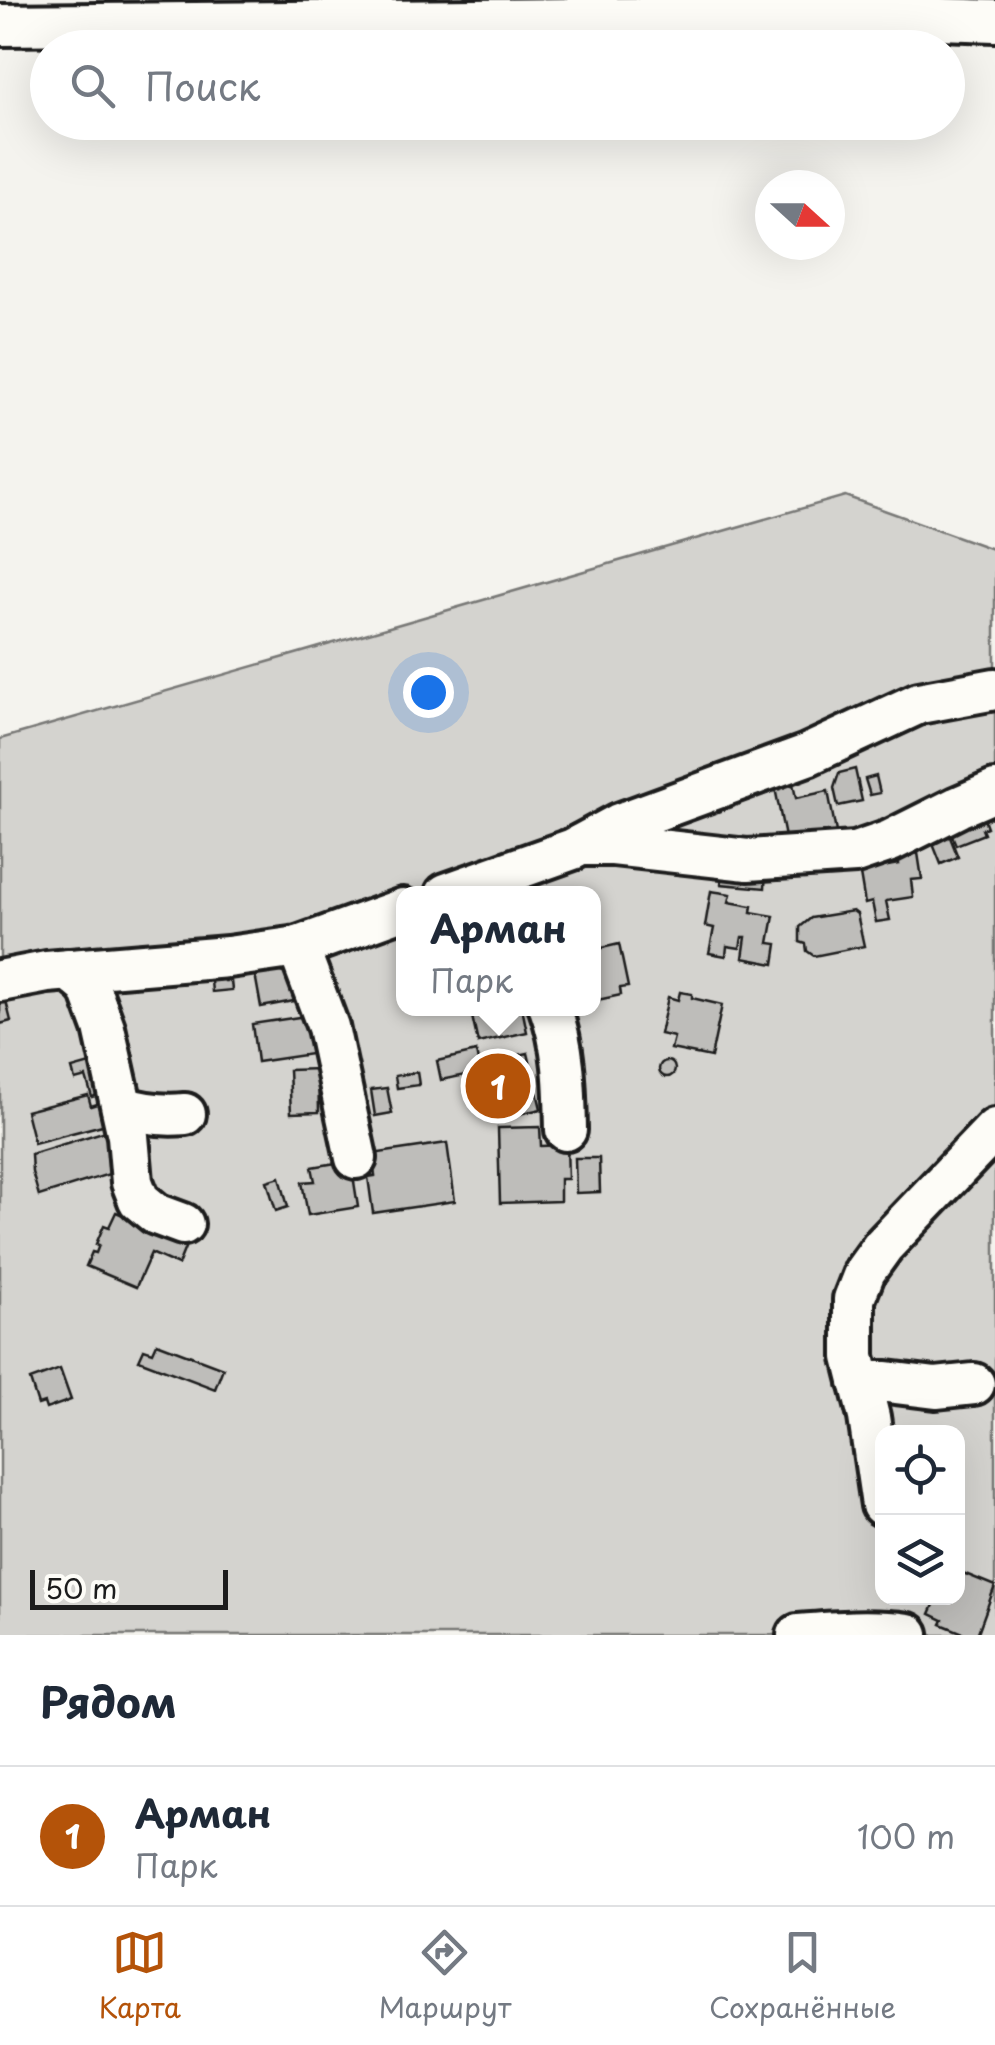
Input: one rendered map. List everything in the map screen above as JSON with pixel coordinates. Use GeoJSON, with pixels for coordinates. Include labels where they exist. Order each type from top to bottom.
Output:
{"type":"FeatureCollection","features":[{"type":"Feature","properties":{"kind":"street"},"geometry":{"type":"LineString","coordinates":[[0,25],[701,10],[859,16],[950,9],[995,21]]}},
{"type":"Feature","properties":{"kind":"street"},"geometry":{"type":"LineString","coordinates":[[504,884],[619,824],[807,754],[920,703],[995,689]]}},
{"type":"Feature","properties":{"kind":"street"},"geometry":{"type":"LineString","coordinates":[[581,845],[748,860],[855,853],[890,841],[995,791]]}},
{"type":"Feature","properties":{"kind":"street"},"geometry":{"type":"LineString","coordinates":[[0,981],[69,970],[298,947],[396,912]]}},
{"type":"Feature","properties":{"kind":"street"},"geometry":{"type":"LineString","coordinates":[[298,947],[328,1027],[356,1158]]}},
{"type":"Feature","properties":{"kind":"street"},"geometry":{"type":"LineString","coordinates":[[69,970],[89,987],[104,1028],[128,1136],[132,1182],[139,1200],[156,1214],[182,1224]]}},
{"type":"Feature","properties":{"kind":"street"},"geometry":{"type":"LineString","coordinates":[[553,1016],[565,1072],[566,1130]]}},
{"type":"Feature","properties":{"kind":"street"},"geometry":{"type":"LineString","coordinates":[[122,1107],[165,1116],[186,1114]]}},
{"type":"Feature","properties":{"kind":"street"},"geometry":{"type":"LineString","coordinates":[[875,1461],[854,1357],[854,1299],[882,1246],[995,1129]]}},
{"type":"Feature","properties":{"kind":"street"},"geometry":{"type":"LineString","coordinates":[[860,1382],[936,1388],[974,1384]]}},
{"type":"Feature","properties":{"kind":"street"},"geometry":{"type":"LineString","coordinates":[[896,1605],[909,1635]]}},
{"type":"Feature","properties":{"kind":"street"},"geometry":{"type":"LineString","coordinates":[[798,1635],[886,1631],[909,1635]]}},
{"type":"Feature","properties":{"kind":"shaded area"},"geometry":{"type":"Polygon","coordinates":[[[845,496],[995,550],[995,1635],[0,1635],[0,739],[845,496]]]}},
{"type":"Feature","properties":{"kind":"building"},"geometry":{"type":"Polygon","coordinates":[[[790,769],[796,798],[828,791],[836,832],[818,835],[820,846],[788,852],[772,773],[790,769]]]}},
{"type":"Feature","properties":{"kind":"building"},"geometry":{"type":"Polygon","coordinates":[[[855,769],[862,801],[838,806],[834,788],[839,773],[855,769]]]}},
{"type":"Feature","properties":{"kind":"building"},"geometry":{"type":"Polygon","coordinates":[[[876,776],[880,793],[870,795],[865,779],[876,776]]]}},
{"type":"Feature","properties":{"kind":"building"},"geometry":{"type":"Polygon","coordinates":[[[981,810],[987,827],[982,829],[984,834],[956,845],[947,823],[981,810]]]}},
{"type":"Feature","properties":{"kind":"building"},"geometry":{"type":"Polygon","coordinates":[[[946,827],[958,857],[941,864],[929,834],[946,827]]]}},
{"type":"Feature","properties":{"kind":"building"},"geometry":{"type":"Polygon","coordinates":[[[918,853],[922,879],[911,880],[913,897],[886,901],[890,920],[876,922],[872,902],[865,904],[860,874],[899,864],[898,857],[918,853]]]}},
{"type":"Feature","properties":{"kind":"building"},"geometry":{"type":"Polygon","coordinates":[[[723,866],[766,869],[765,888],[721,884],[723,866]]]}},
{"type":"Feature","properties":{"kind":"building"},"geometry":{"type":"Polygon","coordinates":[[[711,891],[731,894],[729,902],[752,906],[751,912],[774,916],[769,943],[777,944],[774,964],[743,958],[746,937],[742,937],[740,948],[727,946],[726,956],[709,953],[714,928],[705,926],[711,891]]]}},
{"type":"Feature","properties":{"kind":"building"},"geometry":{"type":"Polygon","coordinates":[[[853,911],[864,946],[814,956],[800,942],[800,927],[811,918],[853,911]]]}},
{"type":"Feature","properties":{"kind":"building"},"geometry":{"type":"Polygon","coordinates":[[[619,944],[628,987],[620,988],[621,995],[601,999],[601,948],[619,944]]]}},
{"type":"Feature","properties":{"kind":"building"},"geometry":{"type":"Polygon","coordinates":[[[259,965],[293,967],[299,1000],[261,1007],[255,974],[260,973],[259,965]]]}},
{"type":"Feature","properties":{"kind":"building"},"geometry":{"type":"Polygon","coordinates":[[[223,969],[232,990],[212,992],[210,970],[223,969]]]}},
{"type":"Feature","properties":{"kind":"building"},"geometry":{"type":"Polygon","coordinates":[[[680,992],[722,1005],[711,1057],[671,1049],[674,1037],[660,1034],[668,997],[678,1000],[680,992]]]}},
{"type":"Feature","properties":{"kind":"building"},"geometry":{"type":"Polygon","coordinates":[[[6,1001],[11,1021],[0,1024],[0,1002],[6,1001]]]}},
{"type":"Feature","properties":{"kind":"building"},"geometry":{"type":"Polygon","coordinates":[[[306,1016],[311,1054],[257,1062],[252,1024],[306,1016]]]}},
{"type":"Feature","properties":{"kind":"building"},"geometry":{"type":"Polygon","coordinates":[[[472,1016],[524,1016],[527,1032],[478,1043],[472,1016]]]}},
{"type":"Feature","properties":{"kind":"building"},"geometry":{"type":"Polygon","coordinates":[[[476,1052],[480,1072],[441,1080],[437,1061],[476,1052]]]}},
{"type":"Feature","properties":{"kind":"building"},"geometry":{"type":"Polygon","coordinates":[[[528,1053],[541,1109],[510,1116],[508,1106],[497,1108],[488,1064],[528,1053]]]}},
{"type":"Feature","properties":{"kind":"building"},"geometry":{"type":"Polygon","coordinates":[[[667,1061],[675,1069],[667,1077],[659,1069],[667,1061]]]}},
{"type":"Feature","properties":{"kind":"building"},"geometry":{"type":"Polygon","coordinates":[[[97,1062],[107,1093],[92,1097],[86,1077],[75,1080],[72,1069],[97,1062]]]}},
{"type":"Feature","properties":{"kind":"building"},"geometry":{"type":"Polygon","coordinates":[[[318,1069],[319,1112],[291,1113],[289,1070],[318,1069]]]}},
{"type":"Feature","properties":{"kind":"building"},"geometry":{"type":"Polygon","coordinates":[[[417,1072],[419,1085],[397,1088],[395,1076],[417,1072]]]}},
{"type":"Feature","properties":{"kind":"building"},"geometry":{"type":"Polygon","coordinates":[[[387,1088],[392,1113],[375,1116],[371,1090],[387,1088]]]}},
{"type":"Feature","properties":{"kind":"building"},"geometry":{"type":"Polygon","coordinates":[[[88,1095],[91,1106],[100,1103],[106,1124],[34,1143],[26,1111],[88,1095]]]}},
{"type":"Feature","properties":{"kind":"building"},"geometry":{"type":"Polygon","coordinates":[[[540,1127],[541,1146],[567,1145],[568,1179],[560,1179],[560,1201],[500,1203],[498,1128],[540,1127]]]}},
{"type":"Feature","properties":{"kind":"building"},"geometry":{"type":"Polygon","coordinates":[[[109,1130],[122,1170],[39,1196],[31,1154],[109,1130]]]}},
{"type":"Feature","properties":{"kind":"building"},"geometry":{"type":"Polygon","coordinates":[[[447,1143],[455,1201],[373,1213],[368,1177],[375,1176],[372,1154],[447,1143]]]}},
{"type":"Feature","properties":{"kind":"building"},"geometry":{"type":"Polygon","coordinates":[[[575,1158],[599,1158],[600,1192],[576,1193],[575,1158]]]}},
{"type":"Feature","properties":{"kind":"building"},"geometry":{"type":"Polygon","coordinates":[[[342,1162],[344,1176],[353,1175],[358,1207],[308,1215],[302,1182],[315,1181],[312,1167],[342,1162]]]}},
{"type":"Feature","properties":{"kind":"building"},"geometry":{"type":"Polygon","coordinates":[[[280,1177],[288,1207],[276,1211],[267,1181],[280,1177]]]}},
{"type":"Feature","properties":{"kind":"building"},"geometry":{"type":"Polygon","coordinates":[[[116,1212],[189,1238],[178,1265],[151,1253],[136,1287],[86,1266],[92,1252],[96,1253],[104,1225],[109,1227],[116,1212]]]}},
{"type":"Feature","properties":{"kind":"building"},"geometry":{"type":"Polygon","coordinates":[[[157,1343],[223,1368],[215,1389],[139,1360],[144,1349],[153,1352],[157,1343]]]}},
{"type":"Feature","properties":{"kind":"building"},"geometry":{"type":"Polygon","coordinates":[[[60,1369],[71,1400],[46,1409],[44,1403],[38,1405],[30,1380],[60,1369]]]}},
{"type":"Feature","properties":{"kind":"building"},"geometry":{"type":"Polygon","coordinates":[[[965,1574],[995,1586],[977,1635],[941,1624],[943,1620],[930,1614],[934,1605],[965,1605],[965,1574]]]}},
{"type":"Feature","properties":{"kind":"place","name":"Арман"},"geometry":{"type":"Point","coordinates":[498,1086]}}]}
